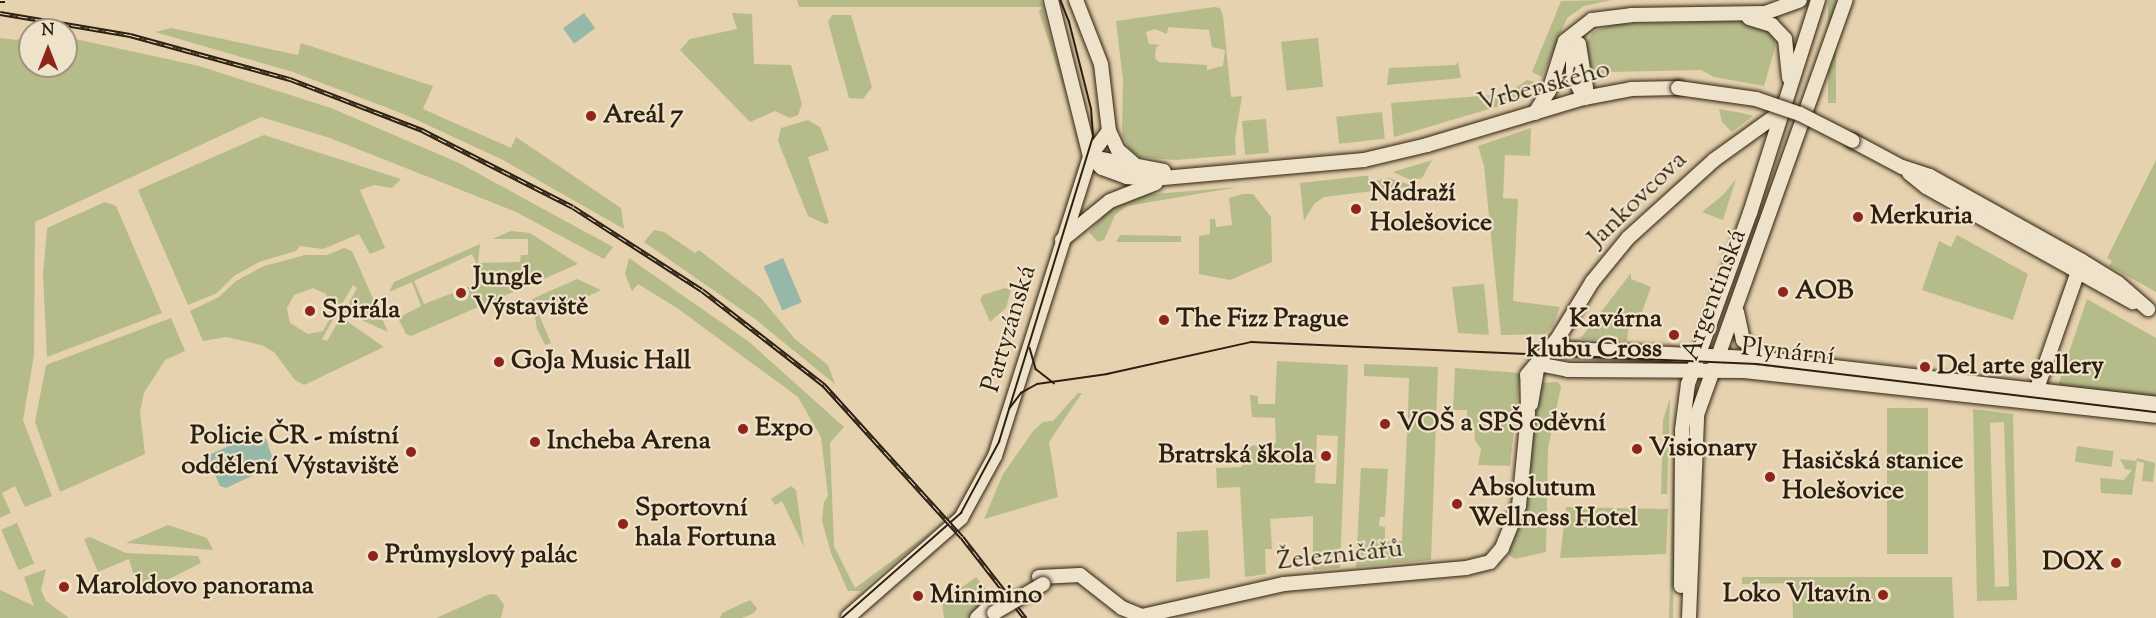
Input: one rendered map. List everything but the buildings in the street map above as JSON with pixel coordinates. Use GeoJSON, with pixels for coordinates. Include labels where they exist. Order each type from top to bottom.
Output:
{"type":"FeatureCollection","features":[{"type":"Feature","properties":{"kind":"main road"},"geometry":{"type":"LineString","coordinates":[[1051,0],[1090,156]]}},
{"type":"Feature","properties":{"kind":"main road"},"geometry":{"type":"LineString","coordinates":[[1076,0],[1101,64],[1109,131],[1121,153],[1139,168]]}},
{"type":"Feature","properties":{"kind":"main road"},"geometry":{"type":"LineString","coordinates":[[1535,113],[1549,90],[1565,41],[1581,27],[1606,16],[1777,11],[1800,0]]}},
{"type":"Feature","properties":{"kind":"main road","name":"Argentinská"},"geometry":{"type":"LineString","coordinates":[[1680,618],[1682,430],[1691,374],[1785,110],[1818,0]]}},
{"type":"Feature","properties":{"kind":"main road","name":"Argentinská"},"geometry":{"type":"LineString","coordinates":[[1689,618],[1694,440],[1712,372],[1845,0]]}},
{"type":"Feature","properties":{"kind":"main road"},"geometry":{"type":"LineString","coordinates":[[1733,14],[1764,21],[1785,39],[1790,93]]}},
{"type":"Feature","properties":{"kind":"main road"},"geometry":{"type":"LineString","coordinates":[[1581,27],[1579,51],[1585,77],[1584,98]]}},
{"type":"Feature","properties":{"kind":"main road","name":"Vrbenského"},"geometry":{"type":"LineString","coordinates":[[1090,156],[1102,168],[1127,177],[1152,179],[1187,174],[1364,160],[1584,98],[1631,89],[1678,88],[1756,99],[1800,114],[1902,167],[1926,187],[2079,267],[2118,283],[2152,311]]}},
{"type":"Feature","properties":{"kind":"main road","name":"Jankovcova"},"geometry":{"type":"LineString","coordinates":[[1538,364],[1608,261],[1701,172],[1785,110]]}},
{"type":"Feature","properties":{"kind":"main road","name":"Partyzánská"},"geometry":{"type":"LineString","coordinates":[[848,616],[966,511],[995,456],[1090,156],[1109,131]]}},
{"type":"Feature","properties":{"kind":"main road","name":"Vrbenského"},"geometry":{"type":"LineString","coordinates":[[1090,156],[1139,168],[1187,174]]}},
{"type":"Feature","properties":{"kind":"main road","name":"Vrbenského"},"geometry":{"type":"LineString","coordinates":[[1062,240],[1110,201],[1134,189],[1187,174]]}},
{"type":"Feature","properties":{"kind":"main road"},"geometry":{"type":"LineString","coordinates":[[2034,399],[2079,267]]}},
{"type":"Feature","properties":{"kind":"main road"},"geometry":{"type":"LineString","coordinates":[[1738,302],[1740,335],[1749,349],[1764,359]]}},
{"type":"Feature","properties":{"kind":"main road","name":"Plynární"},"geometry":{"type":"LineString","coordinates":[[1550,348],[1764,359],[2034,399]]}},
{"type":"Feature","properties":{"kind":"main road","name":"Plynární"},"geometry":{"type":"LineString","coordinates":[[1538,364],[1568,370],[1691,374],[1744,371],[2034,399]]}},
{"type":"Feature","properties":{"kind":"main road","name":"Železničářů"},"geometry":{"type":"LineString","coordinates":[[985,614],[1054,574],[1080,575],[1122,608],[1142,616],[1284,584],[1484,565],[1497,558],[1519,506],[1528,414],[1526,380],[1538,364]]}},
{"type":"Feature","properties":{"kind":"main road"},"geometry":{"type":"LineString","coordinates":[[2034,399],[2156,404]]}},
{"type":"Feature","properties":{"kind":"main road"},"geometry":{"type":"LineString","coordinates":[[2034,399],[2156,416]]}},
{"type":"Feature","properties":{"kind":"green space"},"geometry":{"type":"Polygon","coordinates":[[[797,0],[1041,0],[1065,92],[1039,12],[1042,7],[799,7],[797,0]]]}},
{"type":"Feature","properties":{"kind":"green space"},"geometry":{"type":"Polygon","coordinates":[[[1612,0],[1584,6],[1567,18],[1542,77],[1532,72],[1561,1],[1612,0]]]}},
{"type":"Feature","properties":{"kind":"green space"},"geometry":{"type":"Polygon","coordinates":[[[1828,0],[1836,0],[1836,103],[1828,103],[1828,0]]]}},
{"type":"Feature","properties":{"kind":"green space"},"geometry":{"type":"Polygon","coordinates":[[[1220,8],[1223,16],[1231,97],[1242,96],[1235,139],[1236,155],[1175,160],[1140,157],[1130,150],[1122,135],[1123,80],[1116,21],[1220,8]],[[1168,27],[1167,34],[1155,29],[1146,32],[1149,44],[1160,45],[1156,47],[1155,58],[1159,62],[1207,65],[1207,70],[1223,66],[1225,50],[1212,47],[1209,30],[1168,27]]]}},
{"type":"Feature","properties":{"kind":"green space"},"geometry":{"type":"Polygon","coordinates":[[[732,13],[752,14],[754,64],[791,65],[802,104],[798,115],[790,118],[775,111],[750,122],[680,50],[690,39],[737,29],[732,13]]]}},
{"type":"Feature","properties":{"kind":"green space"},"geometry":{"type":"Polygon","coordinates":[[[832,15],[851,15],[872,87],[863,99],[849,98],[828,22],[832,15]]]}},
{"type":"Feature","properties":{"kind":"green space"},"geometry":{"type":"Polygon","coordinates":[[[1750,21],[1775,34],[1775,48],[1764,86],[1714,77],[1701,70],[1609,72],[1605,77],[1589,68],[1584,46],[1593,32],[1614,24],[1750,21]]]}},
{"type":"Feature","properties":{"kind":"green space"},"geometry":{"type":"Polygon","coordinates":[[[171,28],[298,55],[301,43],[433,86],[423,109],[511,148],[516,137],[621,208],[624,229],[501,159],[406,115],[293,72],[155,32],[171,28]]]}},
{"type":"Feature","properties":{"kind":"green space"},"geometry":{"type":"Polygon","coordinates":[[[0,38],[17,40],[18,78],[78,78],[78,40],[199,66],[331,108],[459,163],[613,247],[604,259],[516,212],[330,138],[261,117],[35,222],[34,355],[23,420],[52,496],[25,507],[15,486],[2,493],[11,513],[0,518],[0,38]]]}},
{"type":"Feature","properties":{"kind":"green space"},"geometry":{"type":"Polygon","coordinates":[[[1318,38],[1323,87],[1286,91],[1281,42],[1318,38]]]}},
{"type":"Feature","properties":{"kind":"green space"},"geometry":{"type":"Polygon","coordinates":[[[1458,61],[1461,78],[1387,85],[1389,68],[1456,65],[1458,61]]]}},
{"type":"Feature","properties":{"kind":"green space"},"geometry":{"type":"Polygon","coordinates":[[[1527,80],[1539,83],[1520,100],[1394,137],[1391,103],[1506,94],[1527,80]]]}},
{"type":"Feature","properties":{"kind":"green space"},"geometry":{"type":"Polygon","coordinates":[[[1719,109],[1753,116],[1732,132],[1722,122],[1719,109]]]}},
{"type":"Feature","properties":{"kind":"green space"},"geometry":{"type":"Polygon","coordinates":[[[1382,112],[1385,139],[1339,144],[1336,117],[1382,112]]]}},
{"type":"Feature","properties":{"kind":"green space"},"geometry":{"type":"Polygon","coordinates":[[[1266,119],[1269,153],[1245,155],[1242,121],[1266,119]]]}},
{"type":"Feature","properties":{"kind":"green space"},"geometry":{"type":"Polygon","coordinates":[[[808,120],[820,127],[829,150],[808,157],[829,223],[825,224],[808,216],[778,141],[781,128],[808,120]]]}},
{"type":"Feature","properties":{"kind":"green space"},"geometry":{"type":"Polygon","coordinates":[[[1531,128],[1530,156],[1505,155],[1503,198],[1518,199],[1513,301],[1560,307],[1553,326],[1545,334],[1501,335],[1484,166],[1478,146],[1531,128]]]}},
{"type":"Feature","properties":{"kind":"green space"},"geometry":{"type":"Polygon","coordinates":[[[264,135],[401,179],[392,188],[374,185],[360,190],[385,248],[370,254],[359,234],[323,249],[300,246],[296,251],[259,262],[234,276],[217,293],[188,305],[138,190],[264,135]]]}},
{"type":"Feature","properties":{"kind":"green space"},"geometry":{"type":"Polygon","coordinates":[[[1432,160],[1422,178],[1411,180],[1393,172],[1432,160]]]}},
{"type":"Feature","properties":{"kind":"green space"},"geometry":{"type":"Polygon","coordinates":[[[2156,160],[2156,292],[2109,266],[2112,261],[2107,258],[2156,160]]]}},
{"type":"Feature","properties":{"kind":"green space"},"geometry":{"type":"Polygon","coordinates":[[[1368,176],[1369,182],[1389,178],[1414,186],[1324,197],[1314,204],[1304,221],[1300,183],[1368,176]]]}},
{"type":"Feature","properties":{"kind":"green space"},"geometry":{"type":"Polygon","coordinates":[[[1736,179],[1723,220],[1702,212],[1723,195],[1736,179]]]}},
{"type":"Feature","properties":{"kind":"green space"},"geometry":{"type":"Polygon","coordinates":[[[1238,187],[1127,206],[1115,215],[1104,240],[1098,242],[1089,232],[1108,211],[1143,195],[1238,187]]]}},
{"type":"Feature","properties":{"kind":"green space"},"geometry":{"type":"Polygon","coordinates":[[[1253,194],[1271,217],[1272,262],[1230,280],[1199,274],[1199,236],[1210,234],[1210,219],[1215,219],[1216,227],[1232,225],[1229,198],[1253,194]]]}},
{"type":"Feature","properties":{"kind":"green space"},"geometry":{"type":"Polygon","coordinates":[[[105,202],[116,206],[162,313],[47,357],[43,275],[47,228],[105,202]]]}},
{"type":"Feature","properties":{"kind":"green space"},"geometry":{"type":"Polygon","coordinates":[[[654,230],[664,232],[695,253],[699,250],[761,298],[795,339],[828,365],[835,384],[755,319],[644,242],[654,230]]]}},
{"type":"Feature","properties":{"kind":"green space"},"geometry":{"type":"Polygon","coordinates":[[[511,231],[530,233],[578,264],[411,336],[406,334],[398,318],[421,306],[412,282],[389,292],[394,282],[480,244],[478,263],[520,262],[521,255],[528,255],[528,239],[492,239],[511,231]],[[472,254],[414,281],[424,304],[484,281],[472,254]]]}},
{"type":"Feature","properties":{"kind":"green space"},"geometry":{"type":"Polygon","coordinates":[[[1120,235],[1181,236],[1181,242],[1116,242],[1120,235]]]}},
{"type":"Feature","properties":{"kind":"green space"},"geometry":{"type":"Polygon","coordinates":[[[1957,235],[2028,274],[2013,320],[1922,290],[1939,241],[1951,247],[1957,235]]]}},
{"type":"Feature","properties":{"kind":"green space"},"geometry":{"type":"Polygon","coordinates":[[[344,248],[352,251],[388,332],[344,312],[357,288],[353,285],[322,339],[327,341],[341,317],[384,347],[304,385],[295,380],[274,352],[261,345],[226,337],[203,341],[190,311],[219,297],[236,281],[264,266],[305,255],[327,255],[344,248]],[[313,288],[294,295],[287,308],[290,323],[308,334],[323,331],[333,313],[326,294],[313,288]]]}},
{"type":"Feature","properties":{"kind":"green space"},"geometry":{"type":"Polygon","coordinates":[[[629,258],[748,341],[844,427],[830,443],[834,546],[855,588],[935,529],[861,591],[848,591],[831,553],[822,521],[824,502],[828,496],[821,437],[798,397],[677,308],[638,284],[632,291],[625,274],[629,258]]]}},
{"type":"Feature","properties":{"kind":"green space"},"geometry":{"type":"Polygon","coordinates":[[[1631,273],[1631,279],[1651,287],[1642,312],[1630,318],[1627,341],[1580,339],[1631,273]]]}},
{"type":"Feature","properties":{"kind":"green space"},"geometry":{"type":"Polygon","coordinates":[[[577,279],[601,290],[560,310],[554,302],[541,304],[539,315],[551,343],[545,345],[537,329],[532,299],[577,279]]]}},
{"type":"Feature","properties":{"kind":"green space"},"geometry":{"type":"Polygon","coordinates":[[[1484,284],[1489,335],[1458,333],[1452,287],[1484,284]]]}},
{"type":"Feature","properties":{"kind":"green space"},"geometry":{"type":"Polygon","coordinates":[[[1005,288],[1011,290],[1006,308],[990,322],[980,299],[983,295],[1005,288]]]}},
{"type":"Feature","properties":{"kind":"green space"},"geometry":{"type":"Polygon","coordinates":[[[2087,299],[2156,338],[2156,397],[2058,385],[2087,299]]]}},
{"type":"Feature","properties":{"kind":"green space"},"geometry":{"type":"Polygon","coordinates":[[[171,318],[185,351],[165,360],[144,393],[140,412],[145,454],[60,492],[35,422],[46,365],[171,318]]]}},
{"type":"Feature","properties":{"kind":"green space"},"geometry":{"type":"Polygon","coordinates":[[[1277,361],[1348,365],[1340,568],[1313,570],[1313,516],[1270,519],[1272,549],[1265,549],[1266,574],[1245,577],[1240,487],[1217,488],[1216,468],[1242,467],[1241,447],[1276,443],[1275,418],[1252,417],[1250,395],[1258,396],[1258,404],[1275,404],[1277,361]],[[1317,435],[1315,483],[1336,484],[1338,436],[1317,435]]]}},
{"type":"Feature","properties":{"kind":"green space"},"geometry":{"type":"Polygon","coordinates":[[[1364,364],[1438,367],[1431,560],[1356,567],[1361,468],[1388,469],[1385,517],[1380,517],[1379,526],[1385,527],[1385,541],[1402,541],[1408,412],[1409,378],[1364,376],[1364,364]]]}},
{"type":"Feature","properties":{"kind":"green space"},"geometry":{"type":"Polygon","coordinates":[[[1455,368],[1520,373],[1510,466],[1478,465],[1481,449],[1475,440],[1474,424],[1467,423],[1467,410],[1453,410],[1455,368]]]}},
{"type":"Feature","properties":{"kind":"green space"},"geometry":{"type":"Polygon","coordinates":[[[1558,382],[1561,387],[1548,448],[1546,552],[1515,559],[1508,554],[1524,513],[1539,387],[1541,383],[1558,382]]]}},
{"type":"Feature","properties":{"kind":"green space"},"geometry":{"type":"Polygon","coordinates":[[[1078,393],[1082,393],[1049,442],[1058,497],[984,519],[1003,474],[1034,430],[1043,422],[1053,421],[1078,393]]]}},
{"type":"Feature","properties":{"kind":"green space"},"geometry":{"type":"Polygon","coordinates":[[[1670,398],[1667,494],[1661,494],[1663,420],[1670,398]]]}},
{"type":"Feature","properties":{"kind":"green space"},"geometry":{"type":"Polygon","coordinates":[[[1675,404],[1673,618],[1669,618],[1675,404]]]}},
{"type":"Feature","properties":{"kind":"green space"},"geometry":{"type":"Polygon","coordinates":[[[1887,408],[1928,408],[1928,554],[1887,554],[1887,408]]]}},
{"type":"Feature","properties":{"kind":"green space"},"geometry":{"type":"Polygon","coordinates":[[[1973,409],[2013,414],[2017,600],[1977,601],[1973,409]],[[2004,422],[1990,423],[1995,587],[2009,586],[2004,422]]]}},
{"type":"Feature","properties":{"kind":"green space"},"geometry":{"type":"Polygon","coordinates":[[[2077,446],[2114,451],[2111,467],[2075,462],[2077,446]]]}},
{"type":"Feature","properties":{"kind":"green space"},"geometry":{"type":"Polygon","coordinates":[[[2137,458],[2155,463],[2153,482],[2142,481],[2144,463],[2137,461],[2132,495],[2101,493],[2100,478],[2124,480],[2132,470],[2125,469],[2120,459],[2136,461],[2137,458]]]}},
{"type":"Feature","properties":{"kind":"green space"},"geometry":{"type":"Polygon","coordinates":[[[791,486],[796,490],[804,547],[782,501],[775,505],[771,499],[791,486]]]}},
{"type":"Feature","properties":{"kind":"green space"},"geometry":{"type":"Polygon","coordinates":[[[1566,507],[1614,508],[1616,522],[1617,508],[1668,509],[1666,554],[1560,558],[1566,507]]]}},
{"type":"Feature","properties":{"kind":"green space"},"geometry":{"type":"Polygon","coordinates":[[[17,523],[34,564],[19,570],[1,530],[17,523]]]}},
{"type":"Feature","properties":{"kind":"green space"},"geometry":{"type":"Polygon","coordinates":[[[168,525],[207,538],[213,550],[126,543],[168,525]]]}},
{"type":"Feature","properties":{"kind":"green space"},"geometry":{"type":"Polygon","coordinates":[[[1208,530],[1210,578],[1176,582],[1177,532],[1208,530]]]}},
{"type":"Feature","properties":{"kind":"green space"},"geometry":{"type":"Polygon","coordinates":[[[90,537],[126,553],[198,556],[201,563],[139,594],[129,559],[98,572],[84,539],[90,537]]]}},
{"type":"Feature","properties":{"kind":"green space"},"geometry":{"type":"Polygon","coordinates":[[[46,569],[41,590],[46,601],[69,618],[0,618],[0,590],[34,606],[24,577],[46,569]]]}},
{"type":"Feature","properties":{"kind":"green space"},"geometry":{"type":"Polygon","coordinates":[[[976,577],[995,600],[967,618],[944,618],[942,602],[976,577]]]}},
{"type":"Feature","properties":{"kind":"green space","name":"Loko Vltavín"},"geometry":{"type":"Polygon","coordinates":[[[1742,577],[1952,577],[1954,618],[1793,618],[1792,583],[1742,584],[1742,577]]]}},
{"type":"Feature","properties":{"kind":"green space"},"geometry":{"type":"Polygon","coordinates":[[[490,594],[497,595],[504,605],[501,618],[436,618],[490,594]]]}},
{"type":"Feature","properties":{"kind":"green space"},"geometry":{"type":"Polygon","coordinates":[[[750,600],[757,608],[754,613],[742,618],[720,618],[722,613],[750,600]]]}},
{"type":"Feature","properties":{"kind":"shaded area"},"geometry":{"type":"Polygon","coordinates":[[[584,13],[595,28],[574,44],[563,28],[584,13]]]}},
{"type":"Feature","properties":{"kind":"shaded area"},"geometry":{"type":"Polygon","coordinates":[[[783,258],[802,302],[782,310],[764,266],[783,258]]]}},
{"type":"Feature","properties":{"kind":"shaded area"},"geometry":{"type":"Polygon","coordinates":[[[256,434],[266,439],[275,465],[226,488],[220,486],[208,459],[211,454],[256,434]]]}},
{"type":"Feature","properties":{"kind":"tram line"},"geometry":{"type":"LineString","coordinates":[[842,618],[961,513],[999,442],[1093,137],[1091,109],[1069,22],[1060,0]]}},
{"type":"Feature","properties":{"kind":"tram line"},"geometry":{"type":"LineString","coordinates":[[1009,409],[1021,393],[1037,384],[1107,374],[1251,342],[1757,364],[2156,412]]}},
{"type":"Feature","properties":{"kind":"tram line"},"geometry":{"type":"LineString","coordinates":[[1030,348],[1036,369],[1054,383]]}},
{"type":"Feature","properties":{"kind":"railway"},"geometry":{"type":"LineString","coordinates":[[0,0],[5,0]]}},
{"type":"Feature","properties":{"kind":"railway"},"geometry":{"type":"LineString","coordinates":[[0,13],[130,35],[290,79],[422,130],[573,207],[702,290],[824,385],[962,537],[1025,618]]}},
{"type":"Feature","properties":{"kind":"place","name":"Areál 7"},"geometry":{"type":"Point","coordinates":[591,116]}},
{"type":"Feature","properties":{"kind":"place","name":"Nádraží Holešovice"},"geometry":{"type":"Point","coordinates":[1356,209]}},
{"type":"Feature","properties":{"kind":"place","name":"Merkuria"},"geometry":{"type":"Point","coordinates":[1858,217]}},
{"type":"Feature","properties":{"kind":"place","name":"AOB"},"geometry":{"type":"Point","coordinates":[1783,292]}},
{"type":"Feature","properties":{"kind":"place","name":"Jungle Výstaviště"},"geometry":{"type":"Point","coordinates":[461,293]}},
{"type":"Feature","properties":{"kind":"place","name":"Spirála"},"geometry":{"type":"Point","coordinates":[310,311]}},
{"type":"Feature","properties":{"kind":"place","name":"The Fizz Prague"},"geometry":{"type":"Point","coordinates":[1164,320]}},
{"type":"Feature","properties":{"kind":"place","name":"Kavárna klubu Cross"},"geometry":{"type":"Point","coordinates":[1674,335]}},
{"type":"Feature","properties":{"kind":"place","name":"GoJa Music Hall"},"geometry":{"type":"Point","coordinates":[499,362]}},
{"type":"Feature","properties":{"kind":"place","name":"Del arte gallery"},"geometry":{"type":"Point","coordinates":[1925,367]}},
{"type":"Feature","properties":{"kind":"place","name":"VOŠ a SPŠ oděvní"},"geometry":{"type":"Point","coordinates":[1385,424]}},
{"type":"Feature","properties":{"kind":"place","name":"Expo"},"geometry":{"type":"Point","coordinates":[743,429]}},
{"type":"Feature","properties":{"kind":"place","name":"Incheba Arena"},"geometry":{"type":"Point","coordinates":[535,442]}},
{"type":"Feature","properties":{"kind":"place","name":"Visionary"},"geometry":{"type":"Point","coordinates":[1637,449]}},
{"type":"Feature","properties":{"kind":"place","name":"Policie ČR - místní oddělení Výstaviště"},"geometry":{"type":"Point","coordinates":[411,452]}},
{"type":"Feature","properties":{"kind":"place","name":"Bratrská škola"},"geometry":{"type":"Point","coordinates":[1326,456]}},
{"type":"Feature","properties":{"kind":"place","name":"Hasičská stanice Holešovice"},"geometry":{"type":"Point","coordinates":[1770,477]}},
{"type":"Feature","properties":{"kind":"place","name":"Absolutum Wellness Hotel"},"geometry":{"type":"Point","coordinates":[1457,504]}},
{"type":"Feature","properties":{"kind":"place","name":"Sportovní hala Fortuna"},"geometry":{"type":"Point","coordinates":[623,524]}},
{"type":"Feature","properties":{"kind":"place","name":"Průmyslový palác"},"geometry":{"type":"Point","coordinates":[373,556]}},
{"type":"Feature","properties":{"kind":"place","name":"DOX"},"geometry":{"type":"Point","coordinates":[2116,563]}},
{"type":"Feature","properties":{"kind":"place","name":"Maroldovo panorama"},"geometry":{"type":"Point","coordinates":[64,587]}},
{"type":"Feature","properties":{"kind":"place","name":"Loko Vltavín"},"geometry":{"type":"Point","coordinates":[1883,595]}},
{"type":"Feature","properties":{"kind":"place","name":"Minimino"},"geometry":{"type":"Point","coordinates":[918,596]}}]}
